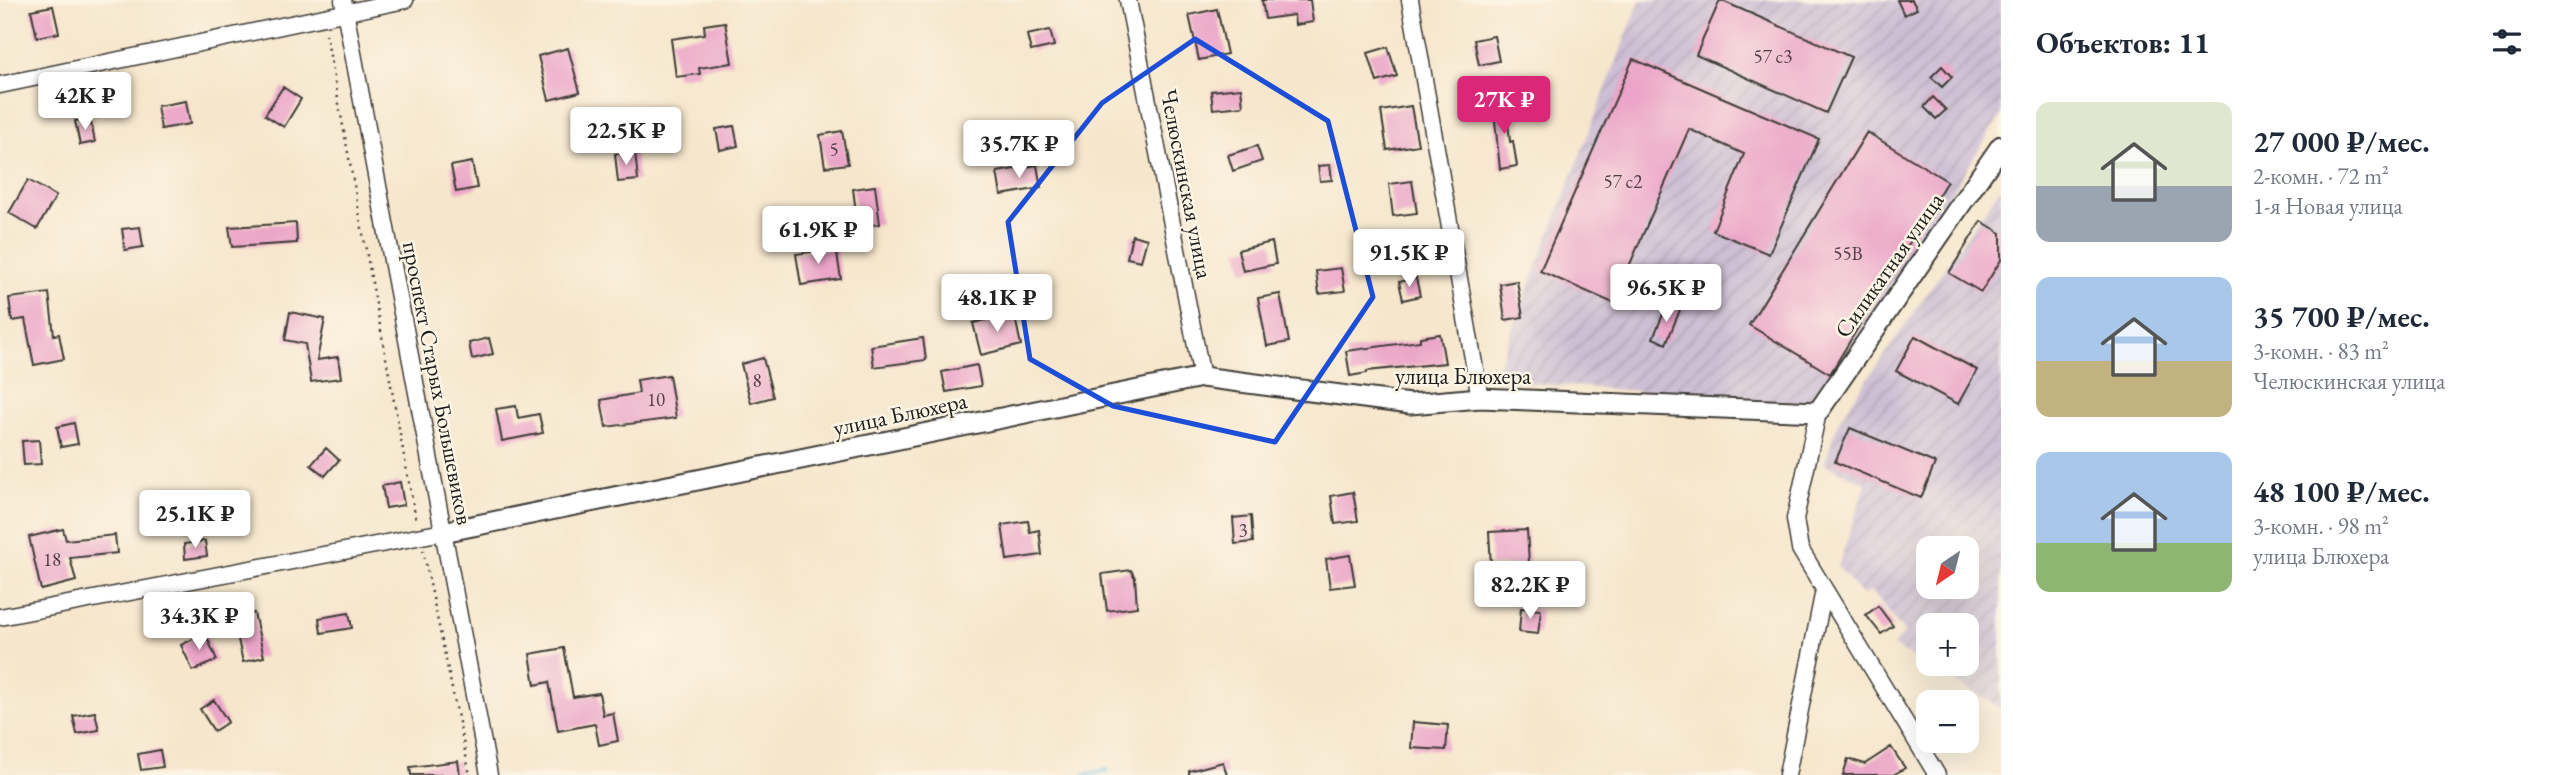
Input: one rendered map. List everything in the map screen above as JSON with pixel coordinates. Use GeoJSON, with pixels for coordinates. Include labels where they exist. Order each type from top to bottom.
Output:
{"type":"FeatureCollection","features":[{"type":"Feature","properties":{"kind":"street"},"geometry":{"type":"LineString","coordinates":[[0,85],[323,18],[344,7],[405,0]]}},
{"type":"Feature","properties":{"kind":"street","name":"Челюскинская улица"},"geometry":{"type":"LineString","coordinates":[[1128,0],[1202,377]]}},
{"type":"Feature","properties":{"kind":"street"},"geometry":{"type":"LineString","coordinates":[[1410,0],[1480,398]]}},
{"type":"Feature","properties":{"kind":"street","name":"проспект Старых Большевиков"},"geometry":{"type":"LineString","coordinates":[[344,7],[489,775]]}},
{"type":"Feature","properties":{"kind":"street","name":"Силикатная улица"},"geometry":{"type":"LineString","coordinates":[[1818,412],[2001,146]]}},
{"type":"Feature","properties":{"kind":"street","name":"улица Блюхера"},"geometry":{"type":"LineString","coordinates":[[0,617],[443,532],[1202,377],[1410,404],[1480,398],[1818,412]]}},
{"type":"Feature","properties":{"kind":"street"},"geometry":{"type":"LineString","coordinates":[[1818,412],[1795,519],[1800,550],[1937,775]]}},
{"type":"Feature","properties":{"kind":"street"},"geometry":{"type":"LineString","coordinates":[[1787,775],[1824,590]]}},
{"type":"Feature","properties":{"kind":"path"},"geometry":{"type":"LineString","coordinates":[[323,18],[419,536],[470,775]]}},
{"type":"Feature","properties":{"kind":"highlighted area"},"geometry":{"type":"Polygon","coordinates":[[[1195,39],[1328,121],[1373,297],[1275,442],[1113,406],[1030,359],[1008,222],[1102,103],[1195,39]]]}},
{"type":"Feature","properties":{"kind":"shaded area"},"geometry":{"type":"Polygon","coordinates":[[[1640,0],[2001,0],[2001,115],[1815,405],[1493,380],[1640,0]]]}},
{"type":"Feature","properties":{"kind":"shaded area"},"geometry":{"type":"Polygon","coordinates":[[[2001,187],[2001,708],[1979,695],[1979,690],[1970,690],[1945,676],[1979,676],[1979,613],[1916,613],[1916,659],[1893,646],[1905,633],[1872,591],[1862,595],[1838,567],[1866,483],[1824,464],[1839,420],[2001,187]]]}},
{"type":"Feature","properties":{"kind":"building"},"geometry":{"type":"Polygon","coordinates":[[[1262,0],[1310,0],[1313,22],[1295,25],[1294,15],[1265,19],[1262,0]]]}},
{"type":"Feature","properties":{"kind":"building"},"geometry":{"type":"Polygon","coordinates":[[[1720,0],[1851,57],[1826,113],[1696,55],[1720,0]]]}},
{"type":"Feature","properties":{"kind":"building"},"geometry":{"type":"Polygon","coordinates":[[[1897,0],[1912,0],[1917,9],[1904,15],[1897,0]]]}},
{"type":"Feature","properties":{"kind":"building"},"geometry":{"type":"Polygon","coordinates":[[[53,6],[59,33],[37,37],[31,10],[53,6]]]}},
{"type":"Feature","properties":{"kind":"building"},"geometry":{"type":"Polygon","coordinates":[[[1217,9],[1227,54],[1199,60],[1189,15],[1217,9]]]}},
{"type":"Feature","properties":{"kind":"building"},"geometry":{"type":"Polygon","coordinates":[[[725,22],[732,63],[699,68],[700,74],[676,77],[671,39],[705,34],[704,25],[725,22]]]}},
{"type":"Feature","properties":{"kind":"building"},"geometry":{"type":"Polygon","coordinates":[[[1050,30],[1054,46],[1031,51],[1027,35],[1050,30]]]}},
{"type":"Feature","properties":{"kind":"building"},"geometry":{"type":"Polygon","coordinates":[[[1494,36],[1499,61],[1479,65],[1474,40],[1494,36]]]}},
{"type":"Feature","properties":{"kind":"building"},"geometry":{"type":"Polygon","coordinates":[[[1388,47],[1397,76],[1377,82],[1368,53],[1388,47]]]}},
{"type":"Feature","properties":{"kind":"building"},"geometry":{"type":"Polygon","coordinates":[[[568,48],[580,92],[549,100],[538,56],[568,48]]]}},
{"type":"Feature","properties":{"kind":"building"},"geometry":{"type":"Polygon","coordinates":[[[1633,59],[1819,139],[1769,254],[1713,231],[1744,154],[1689,129],[1613,303],[1540,271],[1633,59]]]}},
{"type":"Feature","properties":{"kind":"building"},"geometry":{"type":"Polygon","coordinates":[[[1942,66],[1952,77],[1942,87],[1931,77],[1942,66]]]}},
{"type":"Feature","properties":{"kind":"building"},"geometry":{"type":"Polygon","coordinates":[[[283,87],[301,99],[284,127],[265,115],[283,87]]]}},
{"type":"Feature","properties":{"kind":"building"},"geometry":{"type":"Polygon","coordinates":[[[1241,88],[1243,106],[1213,109],[1211,91],[1241,88]]]}},
{"type":"Feature","properties":{"kind":"building"},"geometry":{"type":"Polygon","coordinates":[[[1933,97],[1946,110],[1936,119],[1924,107],[1933,97]]]}},
{"type":"Feature","properties":{"kind":"building"},"geometry":{"type":"Polygon","coordinates":[[[1506,100],[1510,142],[1513,141],[1517,166],[1500,169],[1493,101],[1506,100]]]}},
{"type":"Feature","properties":{"kind":"building"},"geometry":{"type":"Polygon","coordinates":[[[186,101],[190,124],[161,129],[157,106],[186,101]]]}},
{"type":"Feature","properties":{"kind":"building"},"geometry":{"type":"Polygon","coordinates":[[[1411,106],[1418,145],[1387,150],[1381,111],[1411,106]]]}},
{"type":"Feature","properties":{"kind":"building"},"geometry":{"type":"Polygon","coordinates":[[[90,118],[95,142],[80,145],[75,121],[90,118]]]}},
{"type":"Feature","properties":{"kind":"building"},"geometry":{"type":"Polygon","coordinates":[[[734,126],[738,146],[720,150],[716,129],[734,126]]]}},
{"type":"Feature","properties":{"kind":"building"},"geometry":{"type":"Polygon","coordinates":[[[842,131],[848,164],[825,167],[820,135],[842,131]]]}},
{"type":"Feature","properties":{"kind":"building"},"geometry":{"type":"Polygon","coordinates":[[[1867,132],[1947,181],[1830,374],[1749,325],[1867,132]]]}},
{"type":"Feature","properties":{"kind":"building"},"geometry":{"type":"Polygon","coordinates":[[[1257,146],[1262,161],[1233,171],[1228,155],[1257,146]]]}},
{"type":"Feature","properties":{"kind":"building"},"geometry":{"type":"Polygon","coordinates":[[[635,152],[638,180],[618,182],[615,154],[635,152]]]}},
{"type":"Feature","properties":{"kind":"building"},"geometry":{"type":"Polygon","coordinates":[[[472,162],[477,188],[456,192],[451,166],[472,162]]]}},
{"type":"Feature","properties":{"kind":"building"},"geometry":{"type":"Polygon","coordinates":[[[1037,165],[1041,188],[1001,195],[997,172],[1037,165]]]}},
{"type":"Feature","properties":{"kind":"building"},"geometry":{"type":"Polygon","coordinates":[[[1330,165],[1332,180],[1320,181],[1318,166],[1330,165]]]}},
{"type":"Feature","properties":{"kind":"building"},"geometry":{"type":"Polygon","coordinates":[[[28,180],[56,196],[37,229],[9,213],[28,180]]]}},
{"type":"Feature","properties":{"kind":"building"},"geometry":{"type":"Polygon","coordinates":[[[1412,181],[1417,213],[1393,216],[1389,184],[1412,181]]]}},
{"type":"Feature","properties":{"kind":"building"},"geometry":{"type":"Polygon","coordinates":[[[875,186],[880,224],[858,227],[853,189],[875,186]]]}},
{"type":"Feature","properties":{"kind":"building"},"geometry":{"type":"Polygon","coordinates":[[[1981,221],[2001,233],[2001,260],[1981,292],[1949,273],[1981,221]]]}},
{"type":"Feature","properties":{"kind":"building"},"geometry":{"type":"Polygon","coordinates":[[[296,223],[297,243],[232,247],[229,227],[296,223]]]}},
{"type":"Feature","properties":{"kind":"building"},"geometry":{"type":"Polygon","coordinates":[[[140,227],[143,247],[125,250],[122,229],[140,227]]]}},
{"type":"Feature","properties":{"kind":"building"},"geometry":{"type":"Polygon","coordinates":[[[1132,235],[1147,239],[1141,261],[1127,258],[1132,235]]]}},
{"type":"Feature","properties":{"kind":"building"},"geometry":{"type":"Polygon","coordinates":[[[1272,242],[1276,264],[1243,271],[1238,250],[1272,242]]]}},
{"type":"Feature","properties":{"kind":"building"},"geometry":{"type":"Polygon","coordinates":[[[1417,242],[1421,265],[1405,268],[1400,245],[1417,242]]]}},
{"type":"Feature","properties":{"kind":"building"},"geometry":{"type":"Polygon","coordinates":[[[836,248],[841,279],[801,285],[796,254],[836,248]]]}},
{"type":"Feature","properties":{"kind":"building"},"geometry":{"type":"Polygon","coordinates":[[[1341,268],[1345,291],[1319,294],[1316,271],[1341,268]]]}},
{"type":"Feature","properties":{"kind":"building"},"geometry":{"type":"Polygon","coordinates":[[[1416,278],[1420,296],[1403,300],[1399,282],[1416,278]]]}},
{"type":"Feature","properties":{"kind":"building"},"geometry":{"type":"Polygon","coordinates":[[[1517,281],[1523,317],[1505,320],[1500,284],[1517,281]]]}},
{"type":"Feature","properties":{"kind":"building"},"geometry":{"type":"Polygon","coordinates":[[[49,293],[54,335],[59,334],[64,359],[34,365],[25,319],[12,321],[9,298],[49,293]]]}},
{"type":"Feature","properties":{"kind":"building"},"geometry":{"type":"Polygon","coordinates":[[[1280,294],[1289,342],[1267,346],[1258,298],[1280,294]]]}},
{"type":"Feature","properties":{"kind":"building"},"geometry":{"type":"Polygon","coordinates":[[[1667,305],[1680,310],[1666,344],[1653,338],[1667,305]]]}},
{"type":"Feature","properties":{"kind":"building"},"geometry":{"type":"Polygon","coordinates":[[[290,312],[325,319],[317,360],[338,357],[341,378],[311,382],[305,344],[285,340],[290,312]]]}},
{"type":"Feature","properties":{"kind":"building"},"geometry":{"type":"Polygon","coordinates":[[[1014,313],[1021,345],[981,355],[973,323],[1014,313]]]}},
{"type":"Feature","properties":{"kind":"building"},"geometry":{"type":"Polygon","coordinates":[[[1440,334],[1445,363],[1367,371],[1350,376],[1346,351],[1420,341],[1420,337],[1440,334]]]}},
{"type":"Feature","properties":{"kind":"building"},"geometry":{"type":"Polygon","coordinates":[[[1915,336],[1977,370],[1958,404],[1896,371],[1915,336]]]}},
{"type":"Feature","properties":{"kind":"building"},"geometry":{"type":"Polygon","coordinates":[[[489,338],[493,354],[472,359],[469,343],[489,338]]]}},
{"type":"Feature","properties":{"kind":"building"},"geometry":{"type":"Polygon","coordinates":[[[923,338],[926,360],[874,367],[871,346],[923,338]]]}},
{"type":"Feature","properties":{"kind":"building"},"geometry":{"type":"Polygon","coordinates":[[[763,358],[773,397],[751,403],[741,364],[763,358]]]}},
{"type":"Feature","properties":{"kind":"building"},"geometry":{"type":"Polygon","coordinates":[[[977,365],[981,386],[946,392],[942,372],[977,365]]]}},
{"type":"Feature","properties":{"kind":"building"},"geometry":{"type":"Polygon","coordinates":[[[669,375],[676,418],[606,427],[601,400],[639,393],[637,380],[669,375]]]}},
{"type":"Feature","properties":{"kind":"building"},"geometry":{"type":"Polygon","coordinates":[[[516,406],[518,418],[539,414],[543,433],[502,441],[496,409],[516,406]]]}},
{"type":"Feature","properties":{"kind":"building"},"geometry":{"type":"Polygon","coordinates":[[[74,423],[78,444],[61,447],[57,427],[74,423]]]}},
{"type":"Feature","properties":{"kind":"building"},"geometry":{"type":"Polygon","coordinates":[[[1850,428],[1935,463],[1921,498],[1835,462],[1850,428]]]}},
{"type":"Feature","properties":{"kind":"building"},"geometry":{"type":"Polygon","coordinates":[[[39,440],[41,464],[24,465],[22,441],[39,440]]]}},
{"type":"Feature","properties":{"kind":"building"},"geometry":{"type":"Polygon","coordinates":[[[326,448],[339,460],[325,476],[311,465],[326,448]]]}},
{"type":"Feature","properties":{"kind":"building"},"geometry":{"type":"Polygon","coordinates":[[[400,482],[404,505],[386,508],[382,486],[400,482]]]}},
{"type":"Feature","properties":{"kind":"building"},"geometry":{"type":"Polygon","coordinates":[[[1353,492],[1358,521],[1335,524],[1331,496],[1353,492]]]}},
{"type":"Feature","properties":{"kind":"building"},"geometry":{"type":"Polygon","coordinates":[[[1251,516],[1253,542],[1235,544],[1233,518],[1251,516]]]}},
{"type":"Feature","properties":{"kind":"building"},"geometry":{"type":"Polygon","coordinates":[[[1028,521],[1030,532],[1039,530],[1042,555],[1007,560],[1002,525],[1028,521]]]}},
{"type":"Feature","properties":{"kind":"building"},"geometry":{"type":"Polygon","coordinates":[[[63,529],[66,540],[115,535],[117,553],[70,558],[76,581],[41,590],[29,537],[63,529]]]}},
{"type":"Feature","properties":{"kind":"building"},"geometry":{"type":"Polygon","coordinates":[[[1527,530],[1529,564],[1491,566],[1489,532],[1527,530]]]}},
{"type":"Feature","properties":{"kind":"building"},"geometry":{"type":"Polygon","coordinates":[[[205,541],[207,556],[185,559],[184,544],[205,541]]]}},
{"type":"Feature","properties":{"kind":"building"},"geometry":{"type":"Polygon","coordinates":[[[1350,555],[1355,585],[1330,588],[1326,559],[1350,555]]]}},
{"type":"Feature","properties":{"kind":"building"},"geometry":{"type":"Polygon","coordinates":[[[1131,570],[1135,578],[1137,607],[1107,611],[1102,574],[1131,570]]]}},
{"type":"Feature","properties":{"kind":"building"},"geometry":{"type":"Polygon","coordinates":[[[1878,606],[1893,626],[1881,634],[1866,615],[1878,606]]]}},
{"type":"Feature","properties":{"kind":"building"},"geometry":{"type":"Polygon","coordinates":[[[1521,608],[1541,610],[1538,634],[1519,632],[1521,608]]]}},
{"type":"Feature","properties":{"kind":"building"},"geometry":{"type":"Polygon","coordinates":[[[254,613],[264,657],[243,662],[233,617],[254,613]]]}},
{"type":"Feature","properties":{"kind":"building"},"geometry":{"type":"Polygon","coordinates":[[[349,613],[352,628],[321,633],[319,618],[349,613]]]}},
{"type":"Feature","properties":{"kind":"building"},"geometry":{"type":"Polygon","coordinates":[[[205,633],[217,660],[193,671],[181,645],[205,633]]]}},
{"type":"Feature","properties":{"kind":"building"},"geometry":{"type":"Polygon","coordinates":[[[564,648],[573,697],[599,693],[603,715],[613,713],[618,741],[599,745],[595,724],[558,731],[549,682],[535,685],[530,654],[564,648]]]}},
{"type":"Feature","properties":{"kind":"building"},"geometry":{"type":"Polygon","coordinates":[[[214,700],[228,722],[214,731],[200,709],[214,700]]]}},
{"type":"Feature","properties":{"kind":"building"},"geometry":{"type":"Polygon","coordinates":[[[95,712],[99,730],[77,734],[73,716],[95,712]]]}},
{"type":"Feature","properties":{"kind":"building"},"geometry":{"type":"Polygon","coordinates":[[[1413,722],[1448,725],[1446,750],[1411,748],[1413,722]]]}},
{"type":"Feature","properties":{"kind":"building"},"geometry":{"type":"Polygon","coordinates":[[[1891,747],[1905,768],[1893,775],[1843,775],[1848,759],[1865,764],[1891,747]]]}},
{"type":"Feature","properties":{"kind":"building"},"geometry":{"type":"Polygon","coordinates":[[[160,750],[163,767],[141,770],[138,754],[160,750]]]}},
{"type":"Feature","properties":{"kind":"building"},"geometry":{"type":"Polygon","coordinates":[[[458,761],[460,775],[411,775],[410,767],[458,761]]]}},
{"type":"Feature","properties":{"kind":"building"},"geometry":{"type":"Polygon","coordinates":[[[1223,762],[1227,775],[1189,775],[1189,771],[1223,762]]]}},
{"type":"Feature","properties":{"kind":"waterway"},"geometry":{"type":"LineString","coordinates":[[1084,775],[1107,770]]}}]}
